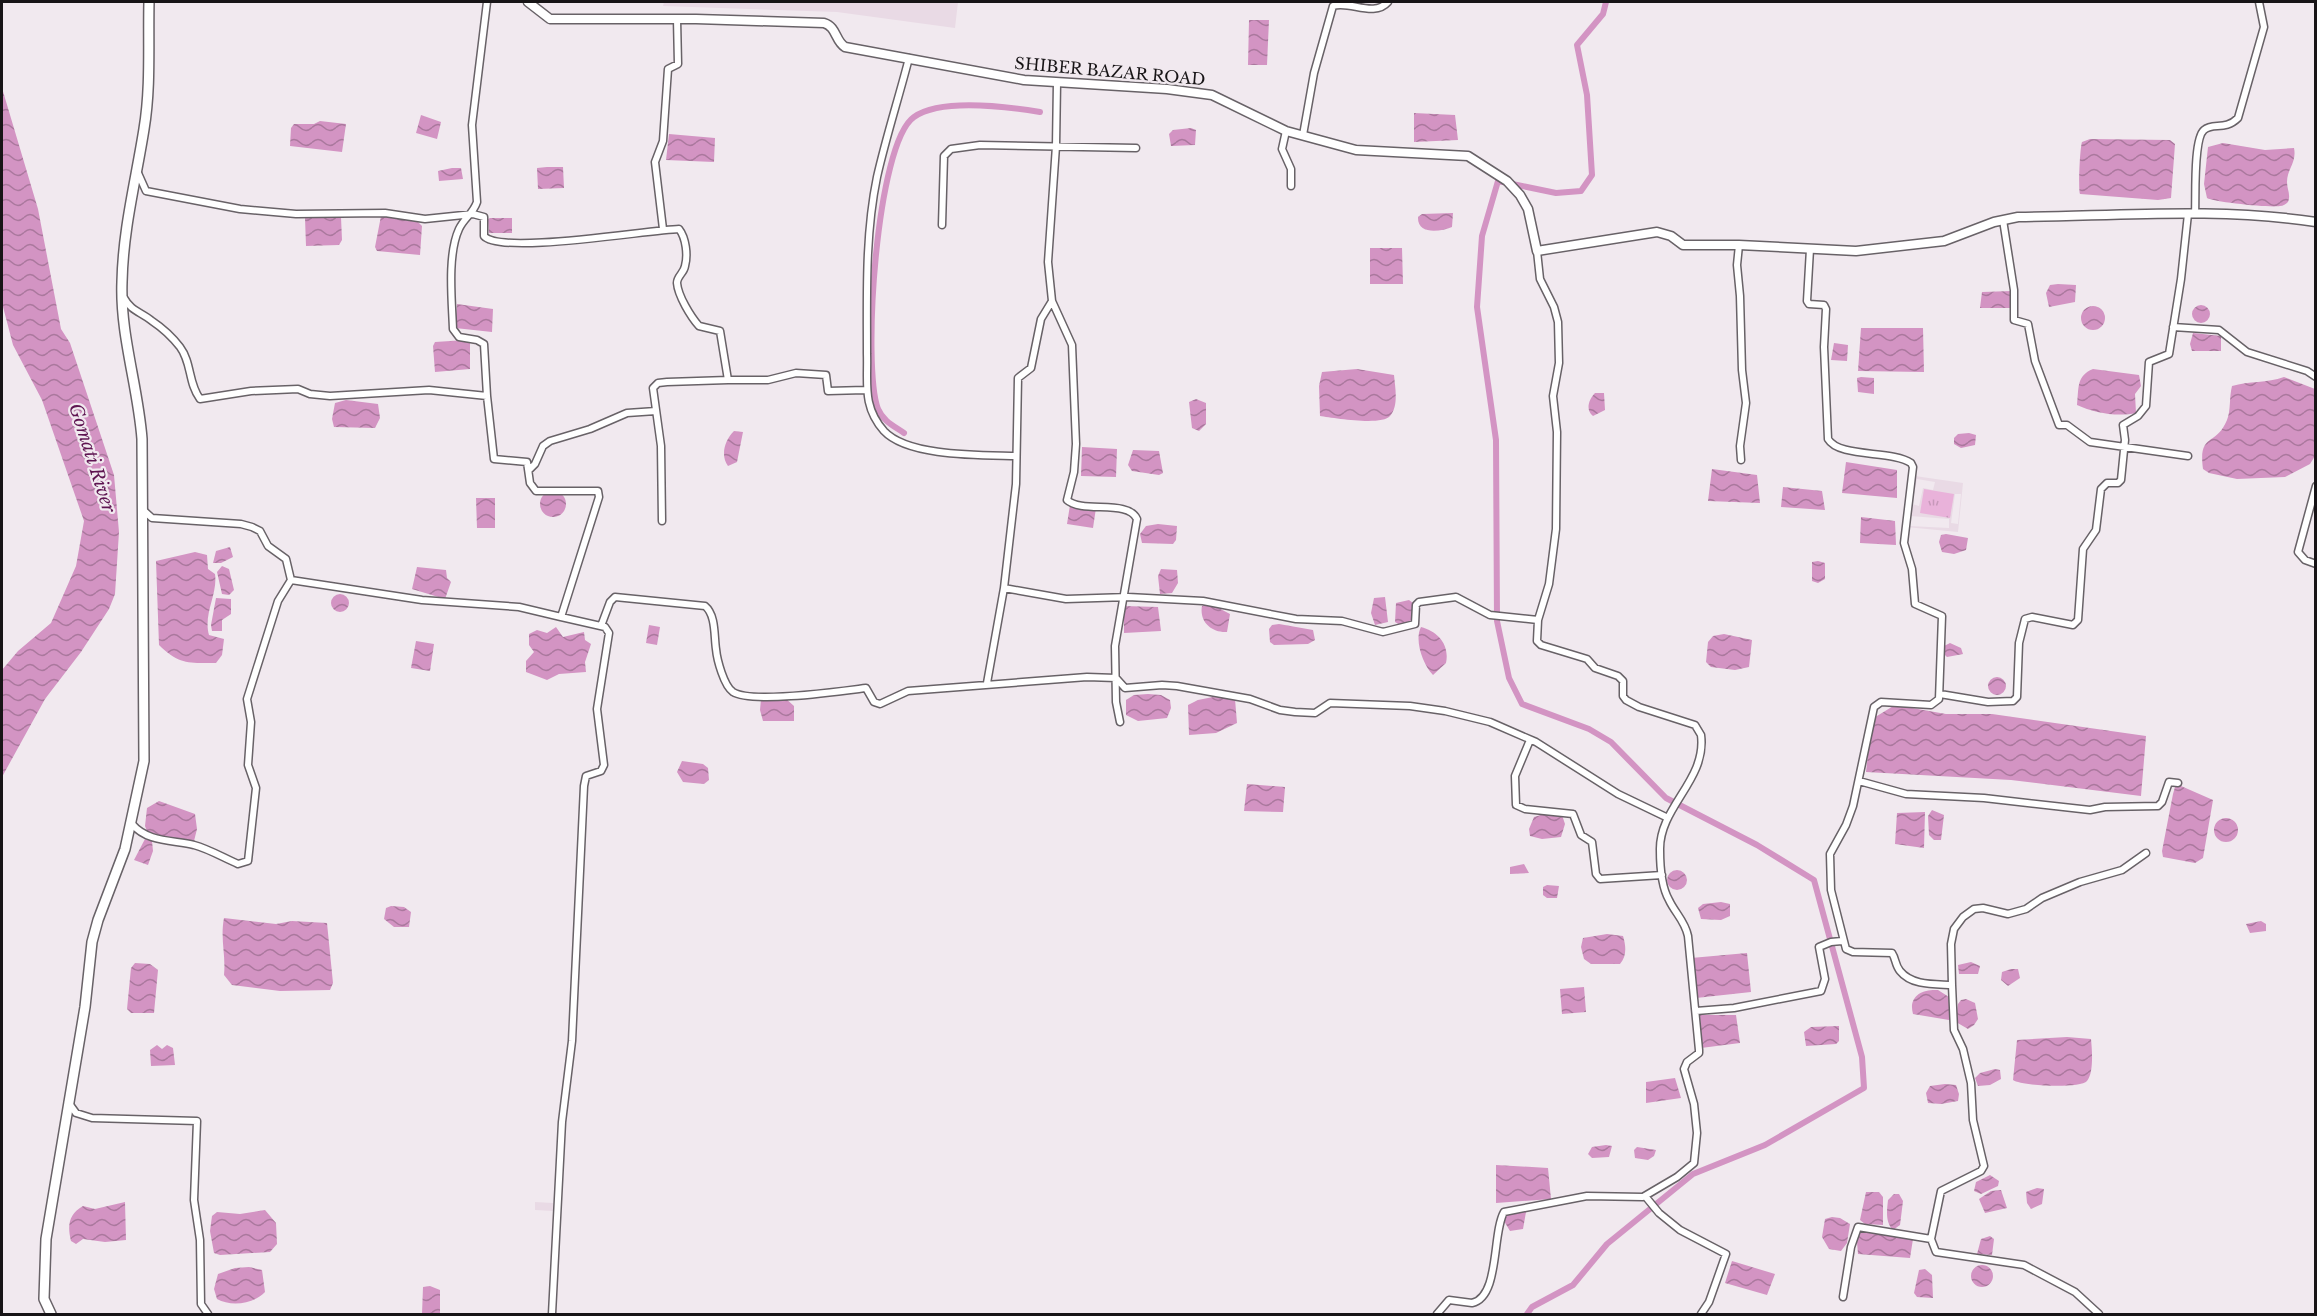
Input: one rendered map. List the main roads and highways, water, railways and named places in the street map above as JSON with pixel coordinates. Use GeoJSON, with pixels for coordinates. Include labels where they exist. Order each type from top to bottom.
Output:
{"type":"FeatureCollection","features":[{"type":"Feature","properties":{"kind":"main road"},"geometry":{"type":"LineString","coordinates":[[51,1314],[44,1299],[46,1239],[85,1007],[92,942],[132,824],[144,761],[140,507],[142,440],[127,351],[122,294],[127,223],[148,94],[149,2]]}},
{"type":"Feature","properties":{"kind":"water"},"geometry":{"type":"Polygon","coordinates":[[[1249,20],[1269,20],[1267,65],[1248,65],[1249,20]]]}},
{"type":"Feature","properties":{"kind":"water","name":"Gomati River"},"geometry":{"type":"Polygon","coordinates":[[[2,88],[38,209],[61,329],[70,343],[114,475],[119,532],[115,594],[109,609],[81,652],[45,699],[2,777],[2,670],[18,651],[51,623],[76,566],[84,521],[42,400],[13,345],[2,303],[2,88]]]}},
{"type":"Feature","properties":{"kind":"water"},"geometry":{"type":"Polygon","coordinates":[[[1414,113],[1455,115],[1458,140],[1414,142],[1414,113]]]}},
{"type":"Feature","properties":{"kind":"water"},"geometry":{"type":"Polygon","coordinates":[[[421,115],[441,122],[437,139],[416,133],[421,115]]]}},
{"type":"Feature","properties":{"kind":"water"},"geometry":{"type":"Polygon","coordinates":[[[320,121],[346,124],[342,152],[290,146],[291,128],[294,124],[314,124],[320,121]]]}},
{"type":"Feature","properties":{"kind":"water"},"geometry":{"type":"Polygon","coordinates":[[[1191,128],[1196,130],[1195,145],[1171,146],[1169,134],[1173,130],[1191,128]]]}},
{"type":"Feature","properties":{"kind":"water"},"geometry":{"type":"Polygon","coordinates":[[[669,134],[715,138],[714,162],[666,160],[669,134]]]}},
{"type":"Feature","properties":{"kind":"water"},"geometry":{"type":"Polygon","coordinates":[[[2090,139],[2170,140],[2175,144],[2171,198],[2158,200],[2080,194],[2081,145],[2082,142],[2090,139]]]}},
{"type":"Feature","properties":{"kind":"water"},"geometry":{"type":"Polygon","coordinates":[[[2223,143],[2265,150],[2294,148],[2295,153],[2287,177],[2288,202],[2281,206],[2266,206],[2230,203],[2207,198],[2204,184],[2208,147],[2223,143]]]}},
{"type":"Feature","properties":{"kind":"water"},"geometry":{"type":"Polygon","coordinates":[[[563,167],[564,188],[538,189],[537,168],[563,167]]]}},
{"type":"Feature","properties":{"kind":"water"},"geometry":{"type":"Polygon","coordinates":[[[461,168],[463,179],[439,181],[438,171],[461,168]]]}},
{"type":"Feature","properties":{"kind":"water"},"geometry":{"type":"Polygon","coordinates":[[[1453,213],[1452,227],[1447,229],[1430,231],[1421,227],[1419,223],[1418,217],[1422,214],[1453,213]]]}},
{"type":"Feature","properties":{"kind":"water"},"geometry":{"type":"Polygon","coordinates":[[[381,216],[418,222],[422,226],[420,255],[377,251],[375,247],[381,216]]]}},
{"type":"Feature","properties":{"kind":"water"},"geometry":{"type":"Polygon","coordinates":[[[341,217],[342,240],[339,245],[306,246],[305,218],[341,217]]]}},
{"type":"Feature","properties":{"kind":"water"},"geometry":{"type":"Polygon","coordinates":[[[512,218],[512,233],[489,233],[488,219],[512,218]]]}},
{"type":"Feature","properties":{"kind":"water"},"geometry":{"type":"Polygon","coordinates":[[[1370,248],[1402,248],[1403,284],[1370,284],[1370,248]]]}},
{"type":"Feature","properties":{"kind":"water"},"geometry":{"type":"Polygon","coordinates":[[[2050,285],[2076,285],[2075,302],[2049,307],[2046,293],[2050,285]]]}},
{"type":"Feature","properties":{"kind":"water"},"geometry":{"type":"Polygon","coordinates":[[[2012,291],[2011,308],[1980,308],[1982,292],[2012,291]]]}},
{"type":"Feature","properties":{"kind":"water"},"geometry":{"type":"Polygon","coordinates":[[[457,304],[493,309],[492,332],[455,328],[457,304]]]}},
{"type":"Feature","properties":{"kind":"water"},"geometry":{"type":"Polygon","coordinates":[[[2201,305],[2207,308],[2210,314],[2207,320],[2201,323],[2195,320],[2192,314],[2195,308],[2201,305]]]}},
{"type":"Feature","properties":{"kind":"water"},"geometry":{"type":"Polygon","coordinates":[[[2093,306],[2101,310],[2105,318],[2101,326],[2093,330],[2085,326],[2081,318],[2085,310],[2093,306]]]}},
{"type":"Feature","properties":{"kind":"water"},"geometry":{"type":"Polygon","coordinates":[[[1861,328],[1923,328],[1924,372],[1858,371],[1861,328]]]}},
{"type":"Feature","properties":{"kind":"water"},"geometry":{"type":"Polygon","coordinates":[[[2193,333],[2221,336],[2221,351],[2192,351],[2190,344],[2193,333]]]}},
{"type":"Feature","properties":{"kind":"water"},"geometry":{"type":"Polygon","coordinates":[[[466,340],[470,342],[470,369],[435,372],[433,346],[435,342],[466,340]]]}},
{"type":"Feature","properties":{"kind":"water"},"geometry":{"type":"Polygon","coordinates":[[[1834,343],[1848,345],[1847,361],[1831,360],[1834,343]]]}},
{"type":"Feature","properties":{"kind":"water"},"geometry":{"type":"Polygon","coordinates":[[[1357,369],[1394,375],[1395,407],[1390,416],[1385,419],[1368,421],[1320,416],[1319,386],[1322,372],[1357,369]]]}},
{"type":"Feature","properties":{"kind":"water"},"geometry":{"type":"Polygon","coordinates":[[[2093,369],[2139,375],[2141,386],[2135,394],[2136,413],[2121,415],[2106,413],[2077,405],[2081,379],[2093,369]]]}},
{"type":"Feature","properties":{"kind":"water"},"geometry":{"type":"Polygon","coordinates":[[[2284,377],[2315,389],[2315,456],[2310,464],[2285,477],[2237,479],[2209,473],[2203,469],[2202,457],[2205,444],[2218,434],[2227,420],[2232,386],[2284,377]]]}},
{"type":"Feature","properties":{"kind":"water"},"geometry":{"type":"Polygon","coordinates":[[[1857,378],[1874,378],[1874,394],[1858,392],[1857,378]]]}},
{"type":"Feature","properties":{"kind":"water"},"geometry":{"type":"Polygon","coordinates":[[[1595,393],[1604,393],[1605,410],[1593,416],[1589,411],[1589,404],[1595,393]]]}},
{"type":"Feature","properties":{"kind":"water"},"geometry":{"type":"Polygon","coordinates":[[[1196,399],[1206,403],[1206,424],[1199,431],[1192,428],[1189,402],[1196,399]]]}},
{"type":"Feature","properties":{"kind":"water"},"geometry":{"type":"Polygon","coordinates":[[[346,400],[378,404],[380,418],[375,428],[334,427],[332,419],[335,403],[346,400]]]}},
{"type":"Feature","properties":{"kind":"water"},"geometry":{"type":"Polygon","coordinates":[[[734,431],[743,432],[737,462],[728,466],[724,452],[728,439],[734,431]]]}},
{"type":"Feature","properties":{"kind":"water"},"geometry":{"type":"Polygon","coordinates":[[[1958,434],[1976,435],[1975,445],[1961,448],[1954,444],[1954,438],[1958,434]]]}},
{"type":"Feature","properties":{"kind":"water"},"geometry":{"type":"Polygon","coordinates":[[[1082,447],[1117,449],[1116,477],[1081,476],[1082,447]]]}},
{"type":"Feature","properties":{"kind":"water"},"geometry":{"type":"Polygon","coordinates":[[[1133,450],[1159,451],[1163,473],[1159,475],[1132,471],[1128,465],[1133,450]]]}},
{"type":"Feature","properties":{"kind":"water"},"geometry":{"type":"Polygon","coordinates":[[[1846,462],[1897,470],[1897,498],[1842,493],[1846,462]]]}},
{"type":"Feature","properties":{"kind":"water"},"geometry":{"type":"Polygon","coordinates":[[[1712,469],[1757,475],[1760,503],[1708,501],[1712,469]]]}},
{"type":"Feature","properties":{"kind":"water"},"geometry":{"type":"Polygon","coordinates":[[[1783,487],[1822,491],[1825,510],[1781,507],[1783,487]]]}},
{"type":"Feature","properties":{"kind":"water"},"geometry":{"type":"Polygon","coordinates":[[[553,491],[562,495],[566,504],[562,513],[553,517],[544,513],[540,504],[544,495],[553,491]]]}},
{"type":"Feature","properties":{"kind":"water"},"geometry":{"type":"Polygon","coordinates":[[[476,498],[495,498],[495,528],[477,528],[476,498]]]}},
{"type":"Feature","properties":{"kind":"water"},"geometry":{"type":"Polygon","coordinates":[[[1070,505],[1096,508],[1093,528],[1067,524],[1070,505]]]}},
{"type":"Feature","properties":{"kind":"water"},"geometry":{"type":"Polygon","coordinates":[[[1861,517],[1895,521],[1896,545],[1860,543],[1861,517]]]}},
{"type":"Feature","properties":{"kind":"water"},"geometry":{"type":"Polygon","coordinates":[[[1158,524],[1177,526],[1176,540],[1173,544],[1142,543],[1140,534],[1146,526],[1158,524]]]}},
{"type":"Feature","properties":{"kind":"water"},"geometry":{"type":"Polygon","coordinates":[[[1941,535],[1968,538],[1966,550],[1954,554],[1942,552],[1939,542],[1941,535]]]}},
{"type":"Feature","properties":{"kind":"water"},"geometry":{"type":"Polygon","coordinates":[[[230,547],[233,557],[221,563],[213,563],[216,551],[230,547]]]}},
{"type":"Feature","properties":{"kind":"water"},"geometry":{"type":"Polygon","coordinates":[[[195,552],[207,555],[208,569],[215,574],[208,619],[209,635],[224,639],[222,655],[216,663],[185,662],[166,652],[159,645],[156,561],[195,552]]]}},
{"type":"Feature","properties":{"kind":"water"},"geometry":{"type":"Polygon","coordinates":[[[1812,562],[1825,563],[1825,579],[1818,583],[1812,581],[1812,562]]]}},
{"type":"Feature","properties":{"kind":"water"},"geometry":{"type":"Polygon","coordinates":[[[222,566],[229,569],[234,590],[229,595],[222,594],[217,572],[222,566]]]}},
{"type":"Feature","properties":{"kind":"water"},"geometry":{"type":"Polygon","coordinates":[[[417,567],[446,570],[447,578],[451,582],[445,599],[412,589],[417,567]]]}},
{"type":"Feature","properties":{"kind":"water"},"geometry":{"type":"Polygon","coordinates":[[[1161,569],[1177,570],[1178,583],[1172,593],[1160,594],[1158,576],[1161,569]]]}},
{"type":"Feature","properties":{"kind":"water"},"geometry":{"type":"Polygon","coordinates":[[[340,594],[346,597],[349,603],[346,609],[340,612],[334,609],[331,603],[334,597],[340,594]]]}},
{"type":"Feature","properties":{"kind":"water"},"geometry":{"type":"Polygon","coordinates":[[[1385,597],[1388,622],[1375,625],[1371,613],[1374,598],[1385,597]]]}},
{"type":"Feature","properties":{"kind":"water"},"geometry":{"type":"Polygon","coordinates":[[[216,598],[231,599],[231,614],[222,620],[222,631],[212,631],[216,598]]]}},
{"type":"Feature","properties":{"kind":"water"},"geometry":{"type":"Polygon","coordinates":[[[1409,600],[1413,603],[1412,620],[1400,625],[1395,622],[1396,603],[1409,600]]]}},
{"type":"Feature","properties":{"kind":"water"},"geometry":{"type":"Polygon","coordinates":[[[1209,603],[1230,614],[1227,632],[1216,631],[1205,622],[1202,606],[1209,603]]]}},
{"type":"Feature","properties":{"kind":"water"},"geometry":{"type":"Polygon","coordinates":[[[1124,606],[1158,607],[1161,631],[1124,633],[1124,606]]]}},
{"type":"Feature","properties":{"kind":"water"},"geometry":{"type":"Polygon","coordinates":[[[1279,624],[1313,630],[1315,640],[1308,644],[1274,645],[1270,642],[1269,629],[1272,625],[1279,624]]]}},
{"type":"Feature","properties":{"kind":"water"},"geometry":{"type":"Polygon","coordinates":[[[649,625],[660,627],[657,645],[646,643],[649,625]]]}},
{"type":"Feature","properties":{"kind":"water"},"geometry":{"type":"Polygon","coordinates":[[[556,627],[563,637],[584,632],[585,640],[591,644],[585,662],[586,672],[559,674],[547,680],[526,672],[526,661],[534,652],[529,645],[529,634],[537,630],[547,633],[556,627]]]}},
{"type":"Feature","properties":{"kind":"water"},"geometry":{"type":"Polygon","coordinates":[[[1421,627],[1437,635],[1446,650],[1446,663],[1433,675],[1426,665],[1419,645],[1421,627]]]}},
{"type":"Feature","properties":{"kind":"water"},"geometry":{"type":"Polygon","coordinates":[[[1724,634],[1752,640],[1749,667],[1735,670],[1711,667],[1706,662],[1708,642],[1713,636],[1724,634]]]}},
{"type":"Feature","properties":{"kind":"water"},"geometry":{"type":"Polygon","coordinates":[[[416,641],[434,644],[430,671],[411,668],[416,641]]]}},
{"type":"Feature","properties":{"kind":"water"},"geometry":{"type":"Polygon","coordinates":[[[1950,643],[1961,648],[1963,654],[1947,657],[1944,654],[1944,646],[1950,643]]]}},
{"type":"Feature","properties":{"kind":"water"},"geometry":{"type":"Polygon","coordinates":[[[1997,677],[2003,680],[2006,686],[2003,692],[1997,695],[1991,692],[1988,686],[1991,680],[1997,677]]]}},
{"type":"Feature","properties":{"kind":"water"},"geometry":{"type":"Polygon","coordinates":[[[1134,695],[1161,695],[1170,700],[1171,708],[1167,718],[1138,721],[1126,715],[1126,700],[1134,695]]]}},
{"type":"Feature","properties":{"kind":"water"},"geometry":{"type":"Polygon","coordinates":[[[784,697],[794,706],[794,721],[763,721],[760,710],[761,699],[784,697]]]}},
{"type":"Feature","properties":{"kind":"water"},"geometry":{"type":"Polygon","coordinates":[[[1213,697],[1235,699],[1237,723],[1216,733],[1189,735],[1188,705],[1213,697]]]}},
{"type":"Feature","properties":{"kind":"water"},"geometry":{"type":"Polygon","coordinates":[[[1895,705],[1946,714],[1992,714],[2146,736],[2141,796],[2011,780],[1866,772],[1872,719],[1895,705]]]}},
{"type":"Feature","properties":{"kind":"water"},"geometry":{"type":"Polygon","coordinates":[[[682,761],[703,764],[708,768],[709,780],[704,784],[683,782],[677,772],[682,761]]]}},
{"type":"Feature","properties":{"kind":"water"},"geometry":{"type":"Polygon","coordinates":[[[1247,784],[1285,787],[1283,812],[1244,811],[1247,784]]]}},
{"type":"Feature","properties":{"kind":"water"},"geometry":{"type":"Polygon","coordinates":[[[2181,786],[2213,800],[2203,858],[2195,863],[2163,857],[2162,851],[2173,794],[2175,787],[2181,786]]]}},
{"type":"Feature","properties":{"kind":"water"},"geometry":{"type":"Polygon","coordinates":[[[159,801],[195,814],[197,829],[194,841],[188,842],[148,834],[145,826],[147,808],[159,801]]]}},
{"type":"Feature","properties":{"kind":"water"},"geometry":{"type":"Polygon","coordinates":[[[1932,810],[1944,815],[1941,840],[1934,840],[1929,835],[1928,816],[1932,810]]]}},
{"type":"Feature","properties":{"kind":"water"},"geometry":{"type":"Polygon","coordinates":[[[1925,812],[1924,848],[1895,844],[1897,813],[1925,812]]]}},
{"type":"Feature","properties":{"kind":"water"},"geometry":{"type":"Polygon","coordinates":[[[1562,815],[1565,824],[1561,837],[1542,839],[1530,836],[1529,829],[1534,817],[1562,815]]]}},
{"type":"Feature","properties":{"kind":"water"},"geometry":{"type":"Polygon","coordinates":[[[2226,818],[2235,821],[2238,830],[2235,839],[2226,842],[2217,839],[2214,830],[2217,821],[2226,818]]]}},
{"type":"Feature","properties":{"kind":"water"},"geometry":{"type":"Polygon","coordinates":[[[145,839],[152,841],[153,851],[148,865],[134,860],[145,839]]]}},
{"type":"Feature","properties":{"kind":"water"},"geometry":{"type":"Polygon","coordinates":[[[1524,864],[1529,873],[1510,874],[1510,867],[1524,864]]]}},
{"type":"Feature","properties":{"kind":"water"},"geometry":{"type":"Polygon","coordinates":[[[1677,870],[1684,873],[1687,880],[1684,887],[1677,890],[1670,887],[1667,880],[1670,873],[1677,870]]]}},
{"type":"Feature","properties":{"kind":"water"},"geometry":{"type":"Polygon","coordinates":[[[1559,886],[1557,898],[1547,898],[1543,895],[1543,887],[1559,886]]]}},
{"type":"Feature","properties":{"kind":"water"},"geometry":{"type":"Polygon","coordinates":[[[1721,902],[1730,904],[1730,916],[1721,920],[1701,919],[1698,908],[1703,904],[1721,902]]]}},
{"type":"Feature","properties":{"kind":"water"},"geometry":{"type":"Polygon","coordinates":[[[404,907],[411,912],[409,927],[394,927],[384,919],[386,908],[404,907]]]}},
{"type":"Feature","properties":{"kind":"water"},"geometry":{"type":"Polygon","coordinates":[[[224,918],[276,924],[292,921],[327,923],[333,983],[330,990],[280,991],[232,985],[224,975],[224,918]]]}},
{"type":"Feature","properties":{"kind":"water"},"geometry":{"type":"Polygon","coordinates":[[[2261,921],[2266,924],[2266,931],[2250,933],[2246,924],[2261,921]]]}},
{"type":"Feature","properties":{"kind":"water"},"geometry":{"type":"Polygon","coordinates":[[[1607,934],[1623,936],[1624,958],[1620,964],[1591,964],[1584,959],[1581,947],[1583,938],[1607,934]]]}},
{"type":"Feature","properties":{"kind":"water"},"geometry":{"type":"Polygon","coordinates":[[[1747,953],[1751,992],[1696,998],[1691,958],[1747,953]]]}},
{"type":"Feature","properties":{"kind":"water"},"geometry":{"type":"Polygon","coordinates":[[[1971,962],[1980,966],[1978,974],[1959,974],[1958,965],[1971,962]]]}},
{"type":"Feature","properties":{"kind":"water"},"geometry":{"type":"Polygon","coordinates":[[[135,963],[150,964],[158,970],[154,1013],[131,1013],[127,1009],[131,968],[135,963]]]}},
{"type":"Feature","properties":{"kind":"water"},"geometry":{"type":"Polygon","coordinates":[[[2018,969],[2020,978],[2008,986],[2001,980],[2002,972],[2018,969]]]}},
{"type":"Feature","properties":{"kind":"water"},"geometry":{"type":"Polygon","coordinates":[[[1584,987],[1586,1012],[1562,1014],[1560,989],[1584,987]]]}},
{"type":"Feature","properties":{"kind":"water"},"geometry":{"type":"Polygon","coordinates":[[[1938,990],[1949,997],[1949,1020],[1913,1014],[1914,998],[1922,992],[1938,990]]]}},
{"type":"Feature","properties":{"kind":"water"},"geometry":{"type":"Polygon","coordinates":[[[1966,999],[1975,1003],[1978,1019],[1968,1029],[1956,1022],[1958,1004],[1961,1000],[1966,999]]]}},
{"type":"Feature","properties":{"kind":"water"},"geometry":{"type":"Polygon","coordinates":[[[1700,1015],[1736,1015],[1740,1043],[1701,1048],[1700,1015]]]}},
{"type":"Feature","properties":{"kind":"water"},"geometry":{"type":"Polygon","coordinates":[[[1839,1026],[1839,1041],[1836,1044],[1806,1046],[1804,1032],[1811,1027],[1839,1026]]]}},
{"type":"Feature","properties":{"kind":"water"},"geometry":{"type":"Polygon","coordinates":[[[2067,1037],[2091,1039],[2092,1067],[2087,1081],[2082,1084],[2050,1086],[2013,1080],[2017,1040],[2067,1037]]]}},
{"type":"Feature","properties":{"kind":"water"},"geometry":{"type":"Polygon","coordinates":[[[157,1045],[162,1049],[167,1045],[173,1048],[175,1065],[151,1066],[150,1050],[157,1045]]]}},
{"type":"Feature","properties":{"kind":"water"},"geometry":{"type":"Polygon","coordinates":[[[2000,1070],[2001,1079],[1990,1085],[1978,1086],[1975,1078],[1980,1073],[2000,1070]]]}},
{"type":"Feature","properties":{"kind":"water"},"geometry":{"type":"Polygon","coordinates":[[[1675,1078],[1681,1098],[1646,1103],[1646,1082],[1675,1078]]]}},
{"type":"Feature","properties":{"kind":"water"},"geometry":{"type":"Polygon","coordinates":[[[1956,1085],[1959,1094],[1958,1101],[1941,1104],[1928,1103],[1926,1093],[1930,1086],[1956,1085]]]}},
{"type":"Feature","properties":{"kind":"water"},"geometry":{"type":"Polygon","coordinates":[[[1612,1146],[1609,1157],[1592,1158],[1588,1154],[1592,1147],[1612,1146]]]}},
{"type":"Feature","properties":{"kind":"water"},"geometry":{"type":"Polygon","coordinates":[[[1637,1147],[1656,1150],[1654,1156],[1648,1160],[1635,1158],[1634,1150],[1637,1147]]]}},
{"type":"Feature","properties":{"kind":"water"},"geometry":{"type":"Polygon","coordinates":[[[1496,1165],[1548,1168],[1551,1199],[1496,1203],[1496,1165]]]}},
{"type":"Feature","properties":{"kind":"water"},"geometry":{"type":"Polygon","coordinates":[[[1990,1175],[1999,1181],[1998,1186],[1981,1194],[1974,1191],[1976,1182],[1990,1175]]]}},
{"type":"Feature","properties":{"kind":"water"},"geometry":{"type":"Polygon","coordinates":[[[2037,1188],[2044,1189],[2042,1204],[2031,1209],[2027,1203],[2026,1192],[2037,1188]]]}},
{"type":"Feature","properties":{"kind":"water"},"geometry":{"type":"Polygon","coordinates":[[[2001,1190],[2007,1208],[1985,1213],[1979,1199],[1991,1191],[2001,1190]]]}},
{"type":"Feature","properties":{"kind":"water"},"geometry":{"type":"Polygon","coordinates":[[[1866,1192],[1879,1192],[1883,1197],[1883,1225],[1865,1224],[1860,1220],[1866,1192]]]}},
{"type":"Feature","properties":{"kind":"water"},"geometry":{"type":"Polygon","coordinates":[[[1894,1194],[1899,1194],[1903,1201],[1900,1225],[1893,1230],[1887,1212],[1888,1200],[1894,1194]]]}},
{"type":"Feature","properties":{"kind":"water"},"geometry":{"type":"Polygon","coordinates":[[[125,1202],[126,1240],[105,1242],[83,1239],[76,1244],[71,1241],[70,1220],[78,1209],[83,1206],[95,1209],[125,1202]]]}},
{"type":"Feature","properties":{"kind":"water"},"geometry":{"type":"Polygon","coordinates":[[[265,1210],[276,1223],[277,1244],[270,1252],[220,1255],[214,1253],[210,1231],[212,1216],[217,1212],[240,1214],[265,1210]]]}},
{"type":"Feature","properties":{"kind":"water"},"geometry":{"type":"Polygon","coordinates":[[[1507,1211],[1526,1212],[1523,1229],[1510,1231],[1504,1221],[1507,1211]]]}},
{"type":"Feature","properties":{"kind":"water"},"geometry":{"type":"Polygon","coordinates":[[[1840,1218],[1850,1224],[1847,1243],[1841,1251],[1829,1249],[1822,1237],[1825,1219],[1840,1218]]]}},
{"type":"Feature","properties":{"kind":"water"},"geometry":{"type":"Polygon","coordinates":[[[1860,1231],[1913,1239],[1910,1258],[1858,1254],[1857,1242],[1860,1231]]]}},
{"type":"Feature","properties":{"kind":"water"},"geometry":{"type":"Polygon","coordinates":[[[1990,1236],[1994,1239],[1992,1255],[1977,1254],[1981,1239],[1990,1236]]]}},
{"type":"Feature","properties":{"kind":"water"},"geometry":{"type":"Polygon","coordinates":[[[1732,1261],[1775,1274],[1767,1295],[1725,1283],[1732,1261]]]}},
{"type":"Feature","properties":{"kind":"water"},"geometry":{"type":"Polygon","coordinates":[[[1978,1265],[1986,1265],[1993,1272],[1993,1280],[1986,1287],[1978,1287],[1971,1280],[1971,1272],[1978,1265]]]}},
{"type":"Feature","properties":{"kind":"water"},"geometry":{"type":"Polygon","coordinates":[[[249,1267],[262,1270],[265,1292],[249,1302],[229,1303],[217,1299],[214,1289],[218,1274],[235,1268],[249,1267]]]}},
{"type":"Feature","properties":{"kind":"water"},"geometry":{"type":"Polygon","coordinates":[[[1925,1269],[1932,1275],[1933,1298],[1917,1297],[1914,1293],[1919,1270],[1925,1269]]]}},
{"type":"Feature","properties":{"kind":"water"},"geometry":{"type":"Polygon","coordinates":[[[430,1286],[440,1290],[440,1314],[422,1314],[423,1287],[430,1286]]]}},
{"type":"Feature","properties":{"kind":"waterway"},"geometry":{"type":"LineString","coordinates":[[1527,1314],[1532,1307],[1573,1285],[1607,1244],[1693,1174],[1765,1145],[1864,1088],[1862,1057],[1814,880],[1757,845],[1666,798],[1611,742],[1589,729],[1522,704],[1509,678],[1497,621],[1496,440],[1477,307],[1482,236],[1498,181],[1556,193],[1581,191],[1592,175],[1587,95],[1577,45],[1603,14],[1606,2]]}},
{"type":"Feature","properties":{"kind":"waterway"},"geometry":{"type":"LineString","coordinates":[[904,433],[886,420],[878,409],[873,385],[872,349],[872,305],[882,210],[890,168],[901,135],[914,117],[926,111],[941,108],[976,106],[1040,112]]}}]}
